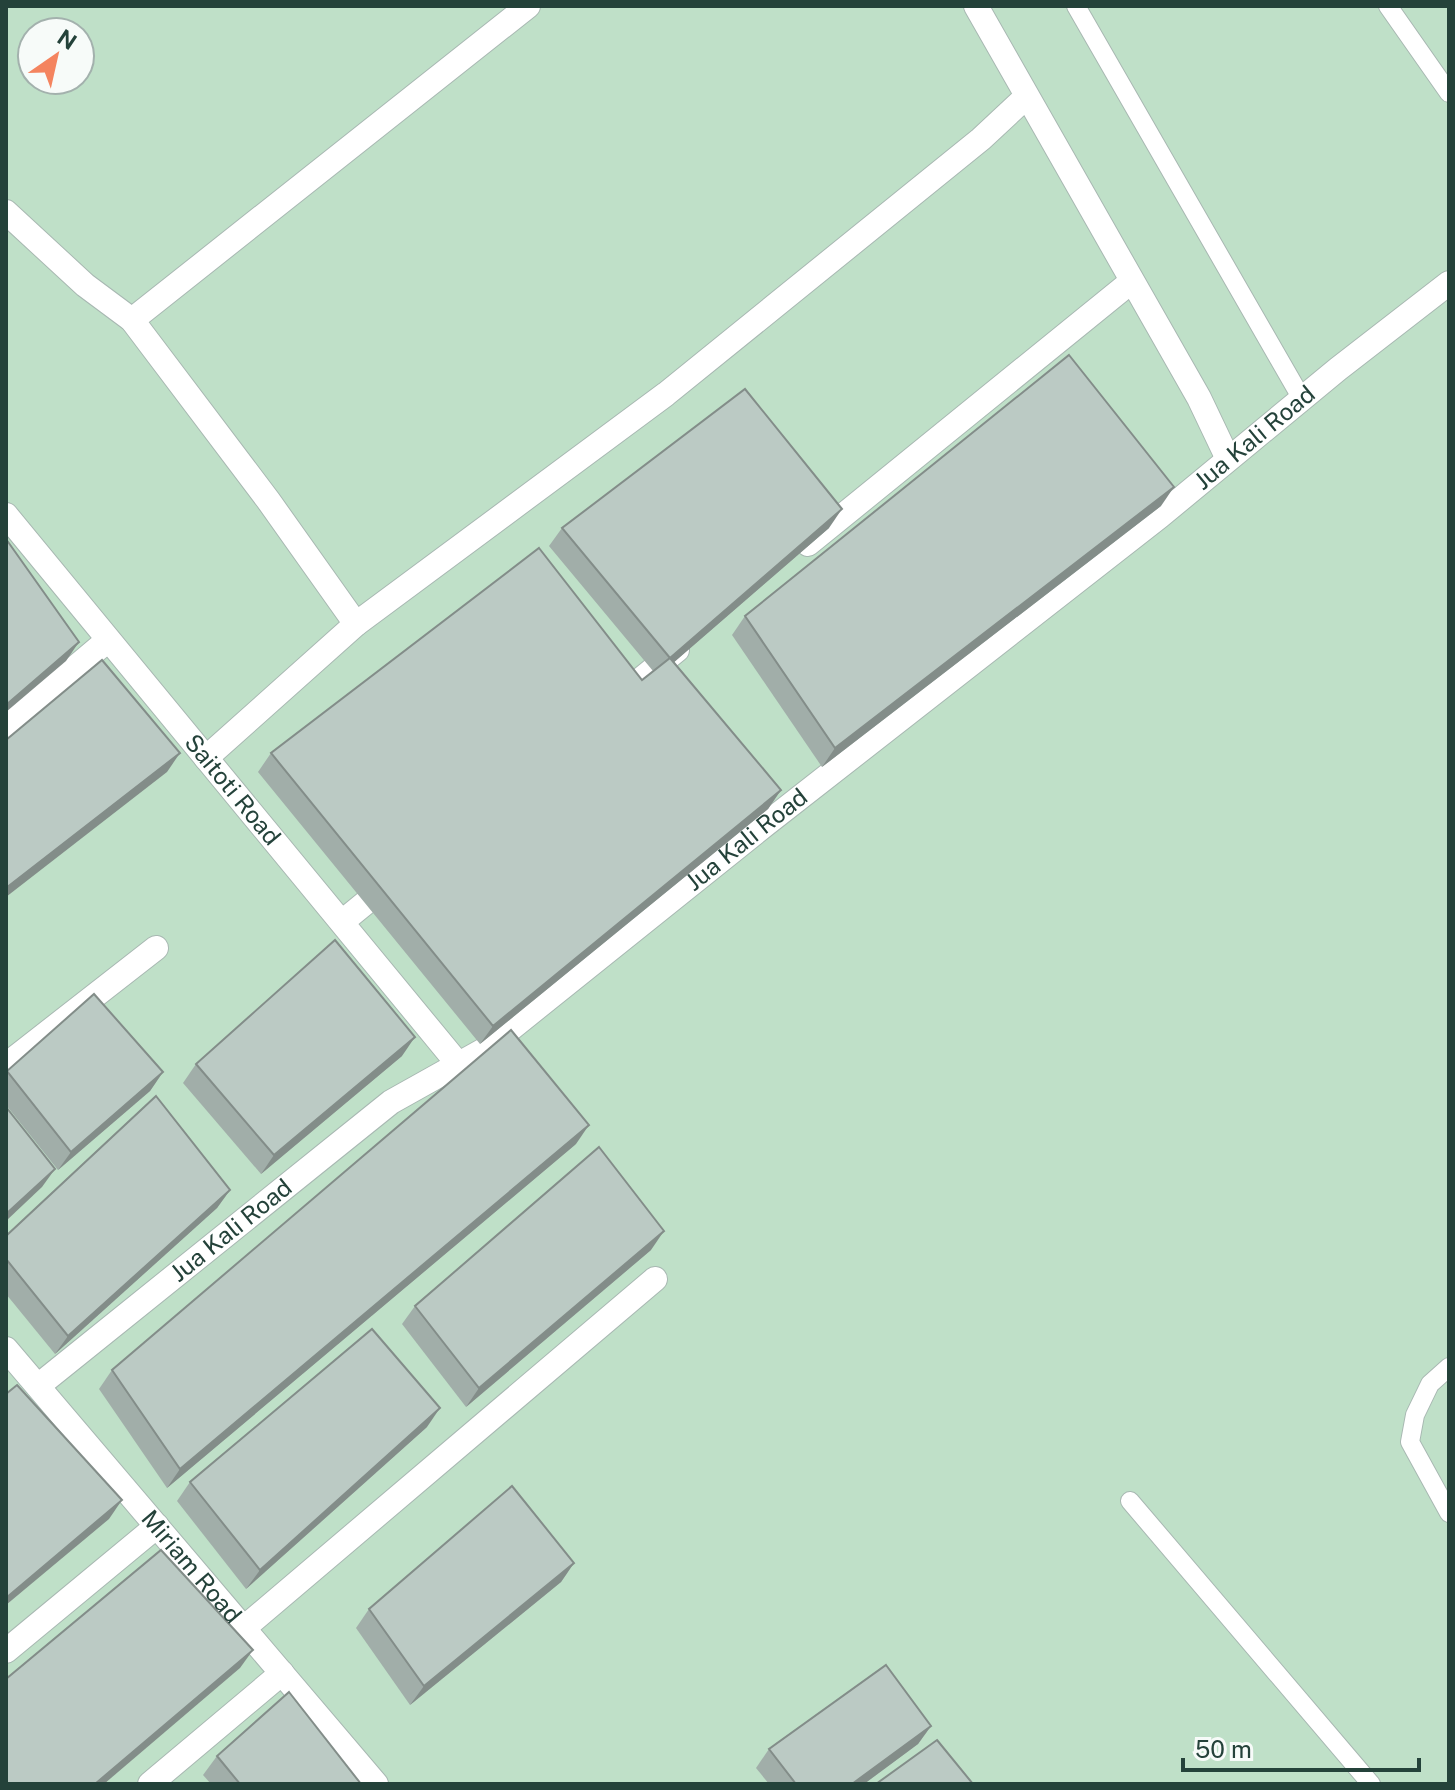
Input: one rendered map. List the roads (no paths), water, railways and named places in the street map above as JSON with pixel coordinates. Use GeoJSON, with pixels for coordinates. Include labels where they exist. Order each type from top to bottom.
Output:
{"type":"FeatureCollection","features":[{"type":"Feature","properties":{"kind":"street"},"geometry":{"type":"LineString","coordinates":[[132,320],[528,6]]}},
{"type":"Feature","properties":{"kind":"street"},"geometry":{"type":"LineString","coordinates":[[976,6],[1199,398],[1228,459]]}},
{"type":"Feature","properties":{"kind":"street"},"geometry":{"type":"LineString","coordinates":[[206,758],[356,624],[666,394],[981,139],[1026,97]]}},
{"type":"Feature","properties":{"kind":"street"},"geometry":{"type":"LineString","coordinates":[[6,212],[85,285],[132,320],[268,500],[356,624]]}},
{"type":"Feature","properties":{"kind":"street"},"geometry":{"type":"LineString","coordinates":[[786,561],[1132,281]]}},
{"type":"Feature","properties":{"kind":"street","name":"Jua Kali Road"},"geometry":{"type":"LineString","coordinates":[[38,1386],[391,1102],[484,1050],[1449,283]]}},
{"type":"Feature","properties":{"kind":"street","name":"Saitoti Road"},"geometry":{"type":"LineString","coordinates":[[6,516],[459,1065]]}},
{"type":"Feature","properties":{"kind":"street"},"geometry":{"type":"LineString","coordinates":[[601,712],[700,632]]}},
{"type":"Feature","properties":{"kind":"street"},"geometry":{"type":"LineString","coordinates":[[6,726],[108,640]]}},
{"type":"Feature","properties":{"kind":"street"},"geometry":{"type":"LineString","coordinates":[[342,922],[403,872]]}},
{"type":"Feature","properties":{"kind":"street"},"geometry":{"type":"LineString","coordinates":[[6,1065],[156,948]]}},
{"type":"Feature","properties":{"kind":"street"},"geometry":{"type":"LineString","coordinates":[[244,1628],[655,1279]]}},
{"type":"Feature","properties":{"kind":"street","name":"Miriam Road"},"geometry":{"type":"LineString","coordinates":[[8,1357],[38,1386],[376,1784]]}},
{"type":"Feature","properties":{"kind":"street"},"geometry":{"type":"LineString","coordinates":[[6,1651],[157,1526]]}},
{"type":"Feature","properties":{"kind":"street"},"geometry":{"type":"LineString","coordinates":[[150,1784],[282,1673]]}},
{"type":"Feature","properties":{"kind":"lane"},"geometry":{"type":"LineString","coordinates":[[1076,6],[1302,399]]}},
{"type":"Feature","properties":{"kind":"lane"},"geometry":{"type":"LineString","coordinates":[[1388,6],[1449,93]]}},
{"type":"Feature","properties":{"kind":"lane"},"geometry":{"type":"LineString","coordinates":[[1449,1367],[1430,1384],[1415,1415],[1410,1442],[1449,1513]]}},
{"type":"Feature","properties":{"kind":"lane"},"geometry":{"type":"LineString","coordinates":[[1130,1501],[1371,1784]]}}]}
